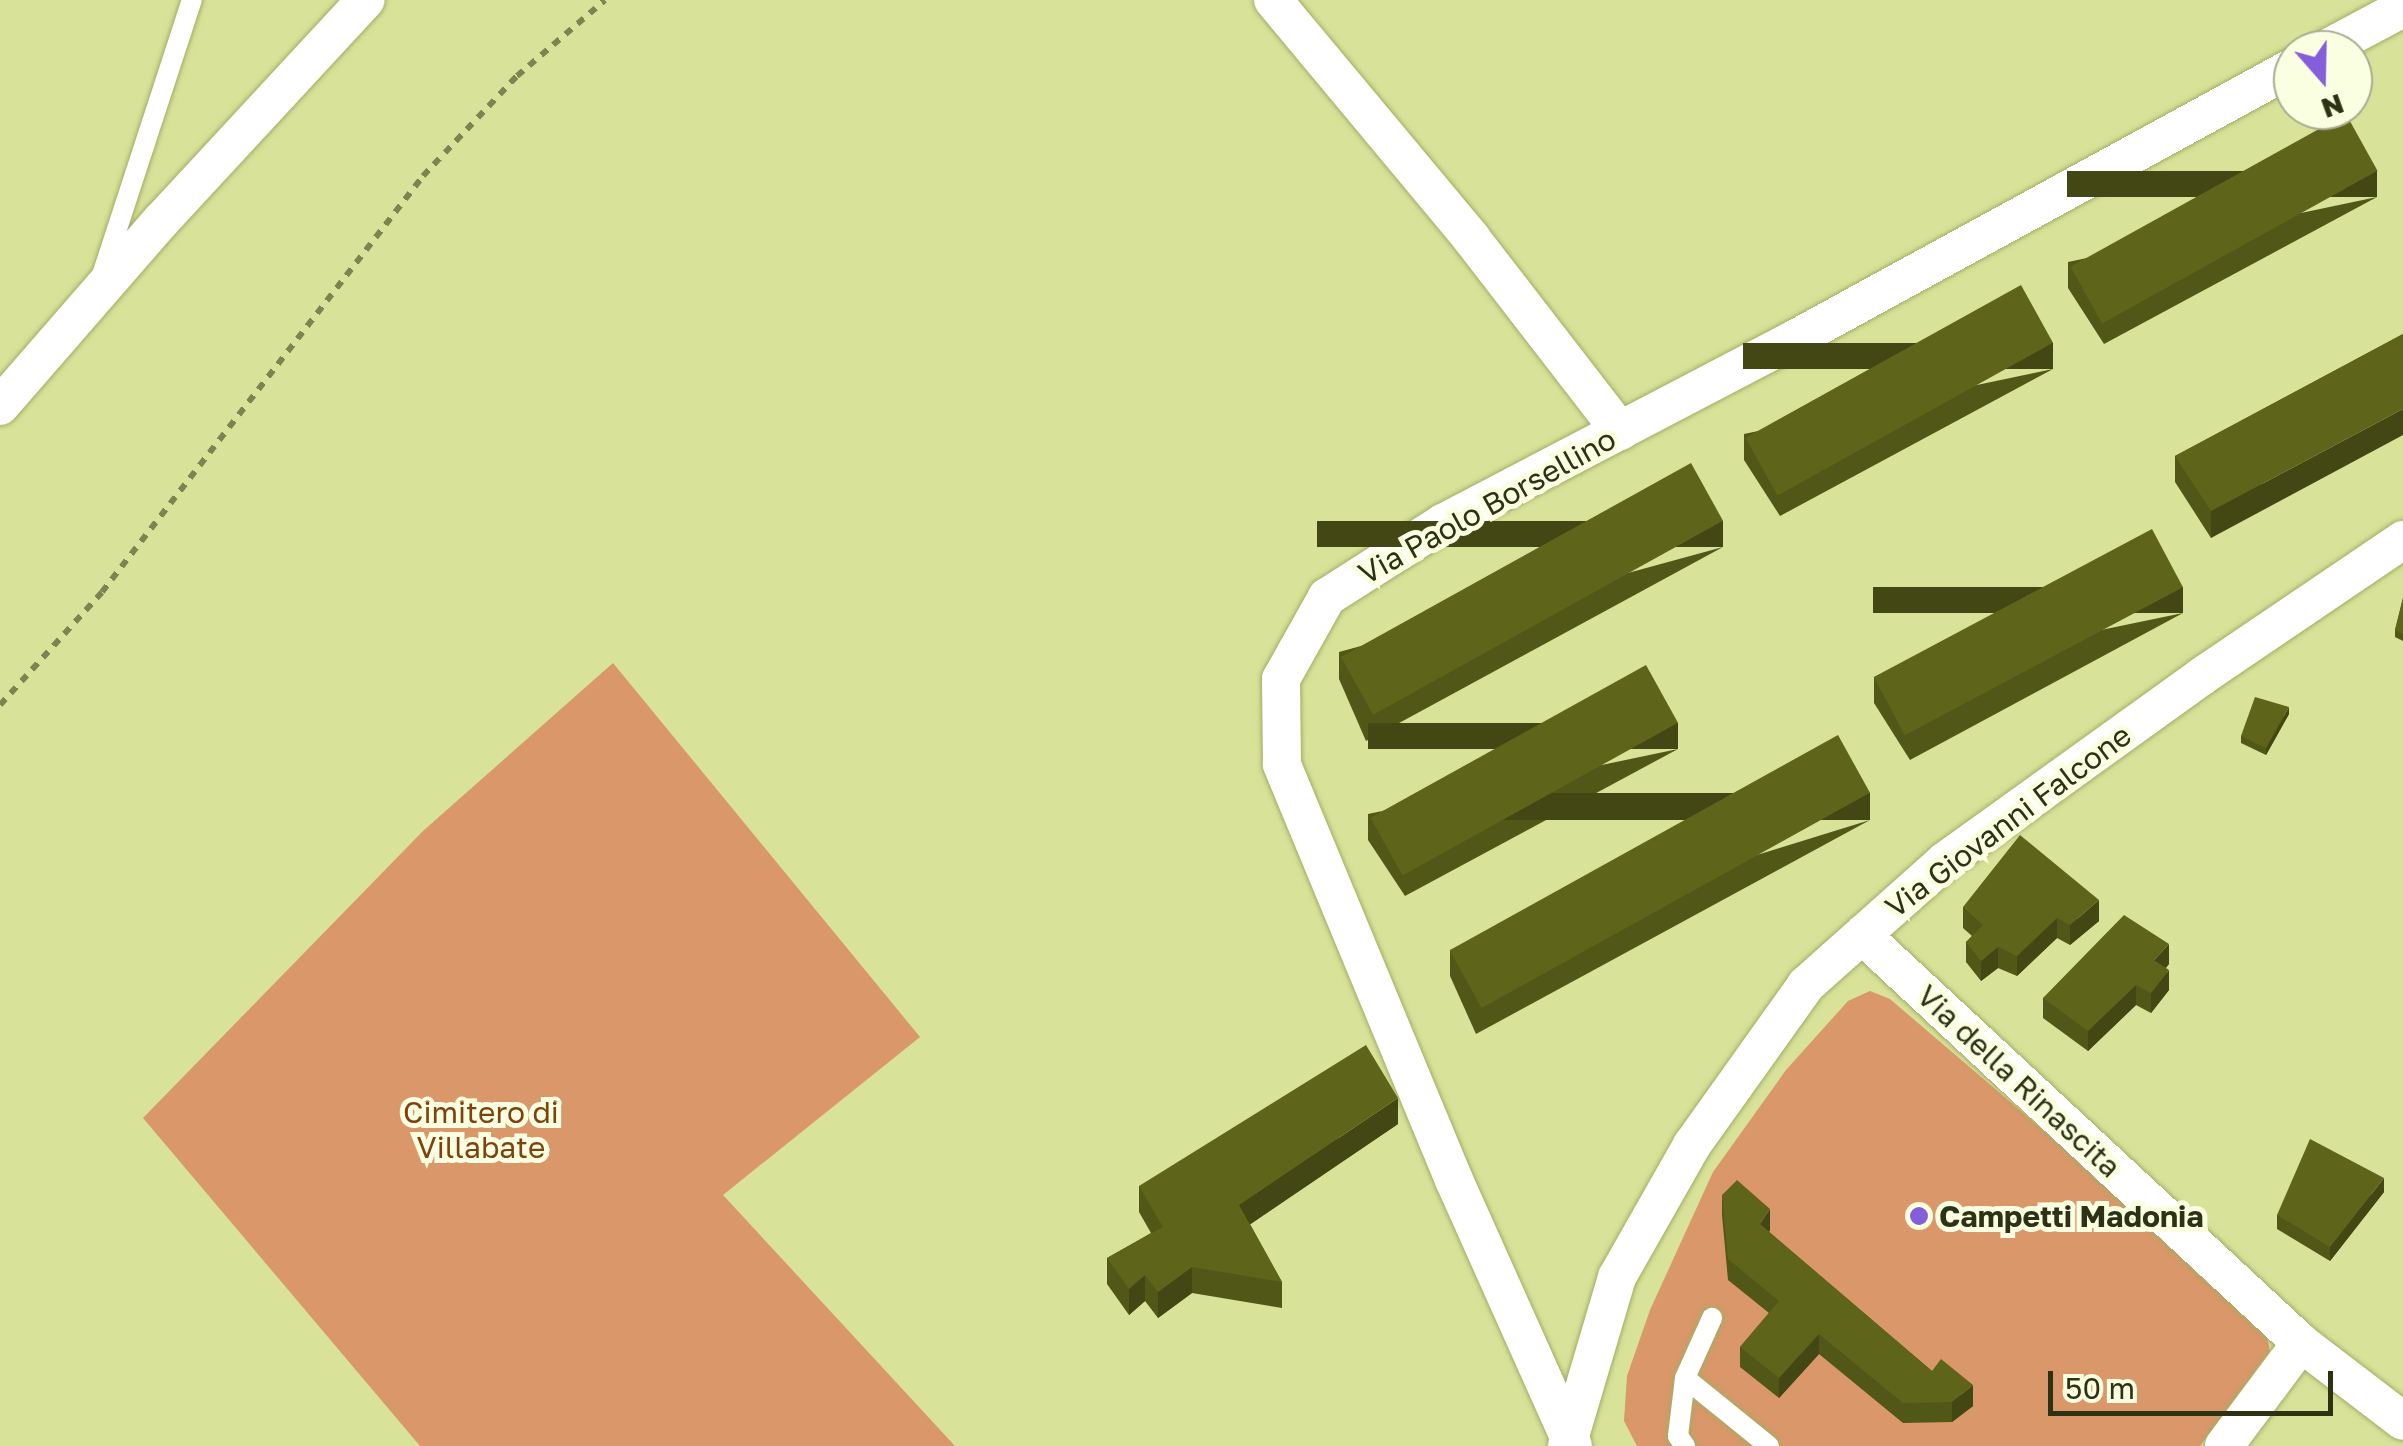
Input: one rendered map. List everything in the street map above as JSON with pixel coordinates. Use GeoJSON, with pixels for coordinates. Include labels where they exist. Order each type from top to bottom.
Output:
{"type":"FeatureCollection","features":[{"type":"Feature","properties":{"kind":"street"},"geometry":{"type":"LineString","coordinates":[[0,406],[96,295],[366,0]]}},
{"type":"Feature","properties":{"kind":"street"},"geometry":{"type":"LineString","coordinates":[[1273,0],[1471,238],[1620,430]]}},
{"type":"Feature","properties":{"kind":"street"},"geometry":{"type":"LineString","coordinates":[[2362,30],[2403,8]]}},
{"type":"Feature","properties":{"kind":"street","name":"Via Paolo Borsellino"},"geometry":{"type":"LineString","coordinates":[[1569,1444],[1379,1002],[1282,764],[1280,679],[1327,598],[1443,523],[2273,78]]}},
{"type":"Feature","properties":{"kind":"street","name":"Via Giovanni Falcone"},"geometry":{"type":"LineString","coordinates":[[1569,1444],[1617,1277],[1692,1145],[1806,985],[1945,861],[2202,676],[2403,540]]}},
{"type":"Feature","properties":{"kind":"street","name":"Via della Rinascita"},"geometry":{"type":"LineString","coordinates":[[1862,935],[2301,1343],[2403,1421]]}},
{"type":"Feature","properties":{"kind":"street"},"geometry":{"type":"LineString","coordinates":[[2224,1446],[2301,1343]]}},
{"type":"Feature","properties":{"kind":"lane"},"geometry":{"type":"LineString","coordinates":[[96,295],[116,222],[192,0]]}},
{"type":"Feature","properties":{"kind":"lane"},"geometry":{"type":"LineString","coordinates":[[1685,1446],[1678,1436],[1685,1378],[1712,1318]]}},
{"type":"Feature","properties":{"kind":"lane"},"geometry":{"type":"LineString","coordinates":[[1685,1378],[1769,1446]]}},
{"type":"Feature","properties":{"kind":"path"},"geometry":{"type":"LineString","coordinates":[[0,706],[102,592],[424,176],[518,76],[605,0]]}},
{"type":"Feature","properties":{"kind":"green space","name":"Cimitero di Villabate"},"geometry":{"type":"Polygon","coordinates":[[[613,663],[920,1037],[723,1195],[955,1446],[420,1446],[143,1118],[423,831],[613,663]]]}},
{"type":"Feature","properties":{"kind":"green space","name":"Campetti Madonia"},"geometry":{"type":"Polygon","coordinates":[[[1870,991],[1890,999],[2263,1318],[2270,1351],[2200,1446],[1637,1446],[1624,1421],[1627,1376],[1650,1310],[1713,1172],[1786,1070],[1848,1001],[1870,991]]]}},
{"type":"Feature","properties":{"kind":"building"},"geometry":{"type":"Polygon","coordinates":[[[2317,130],[2355,130],[2378,171],[2102,324],[2070,267],[2317,130]]]}},
{"type":"Feature","properties":{"kind":"building"},"geometry":{"type":"Polygon","coordinates":[[[2021,285],[2053,343],[1777,495],[1745,438],[2021,285]]]}},
{"type":"Feature","properties":{"kind":"building"},"geometry":{"type":"Polygon","coordinates":[[[2403,334],[2403,409],[2211,511],[2175,456],[2403,334]]]}},
{"type":"Feature","properties":{"kind":"building"},"geometry":{"type":"Polygon","coordinates":[[[1691,463],[1723,521],[1373,715],[1341,657],[1691,463]]]}},
{"type":"Feature","properties":{"kind":"building"},"geometry":{"type":"Polygon","coordinates":[[[2152,529],[2183,587],[1905,735],[1874,677],[2152,529]]]}},
{"type":"Feature","properties":{"kind":"building"},"geometry":{"type":"Polygon","coordinates":[[[2403,598],[2403,634],[2395,630],[2403,598]]]}},
{"type":"Feature","properties":{"kind":"building"},"geometry":{"type":"Polygon","coordinates":[[[1646,665],[1678,723],[1402,875],[1370,818],[1646,665]]]}},
{"type":"Feature","properties":{"kind":"building"},"geometry":{"type":"Polygon","coordinates":[[[2255,697],[2289,707],[2266,748],[2241,736],[2255,697]]]}},
{"type":"Feature","properties":{"kind":"building"},"geometry":{"type":"Polygon","coordinates":[[[1838,735],[1870,793],[1482,1008],[1450,950],[1838,735]]]}},
{"type":"Feature","properties":{"kind":"building"},"geometry":{"type":"Polygon","coordinates":[[[2020,835],[2099,900],[2070,925],[2057,918],[2017,956],[1998,947],[1981,961],[1966,942],[1983,925],[1963,907],[2020,835]]]}},
{"type":"Feature","properties":{"kind":"building"},"geometry":{"type":"Polygon","coordinates":[[[2124,915],[2169,944],[2154,960],[2169,970],[2151,993],[2136,985],[2088,1031],[2043,998],[2124,915]]]}},
{"type":"Feature","properties":{"kind":"building"},"geometry":{"type":"Polygon","coordinates":[[[1366,1045],[1398,1098],[1239,1205],[1282,1282],[1192,1267],[1158,1292],[1145,1275],[1129,1289],[1107,1258],[1163,1227],[1139,1186],[1366,1045]]]}},
{"type":"Feature","properties":{"kind":"building"},"geometry":{"type":"Polygon","coordinates":[[[2310,1139],[2384,1178],[2330,1247],[2277,1215],[2310,1139]]]}},
{"type":"Feature","properties":{"kind":"building"},"geometry":{"type":"Polygon","coordinates":[[[1737,1180],[1770,1209],[1760,1224],[1932,1371],[1941,1359],[1973,1385],[1952,1402],[1903,1403],[1819,1334],[1779,1378],[1740,1347],[1779,1301],[1728,1259],[1722,1195],[1737,1180]]]}},
{"type":"Feature","properties":{"kind":"place","name":"Campetti Madonia"},"geometry":{"type":"Point","coordinates":[1919,1216]}}]}
